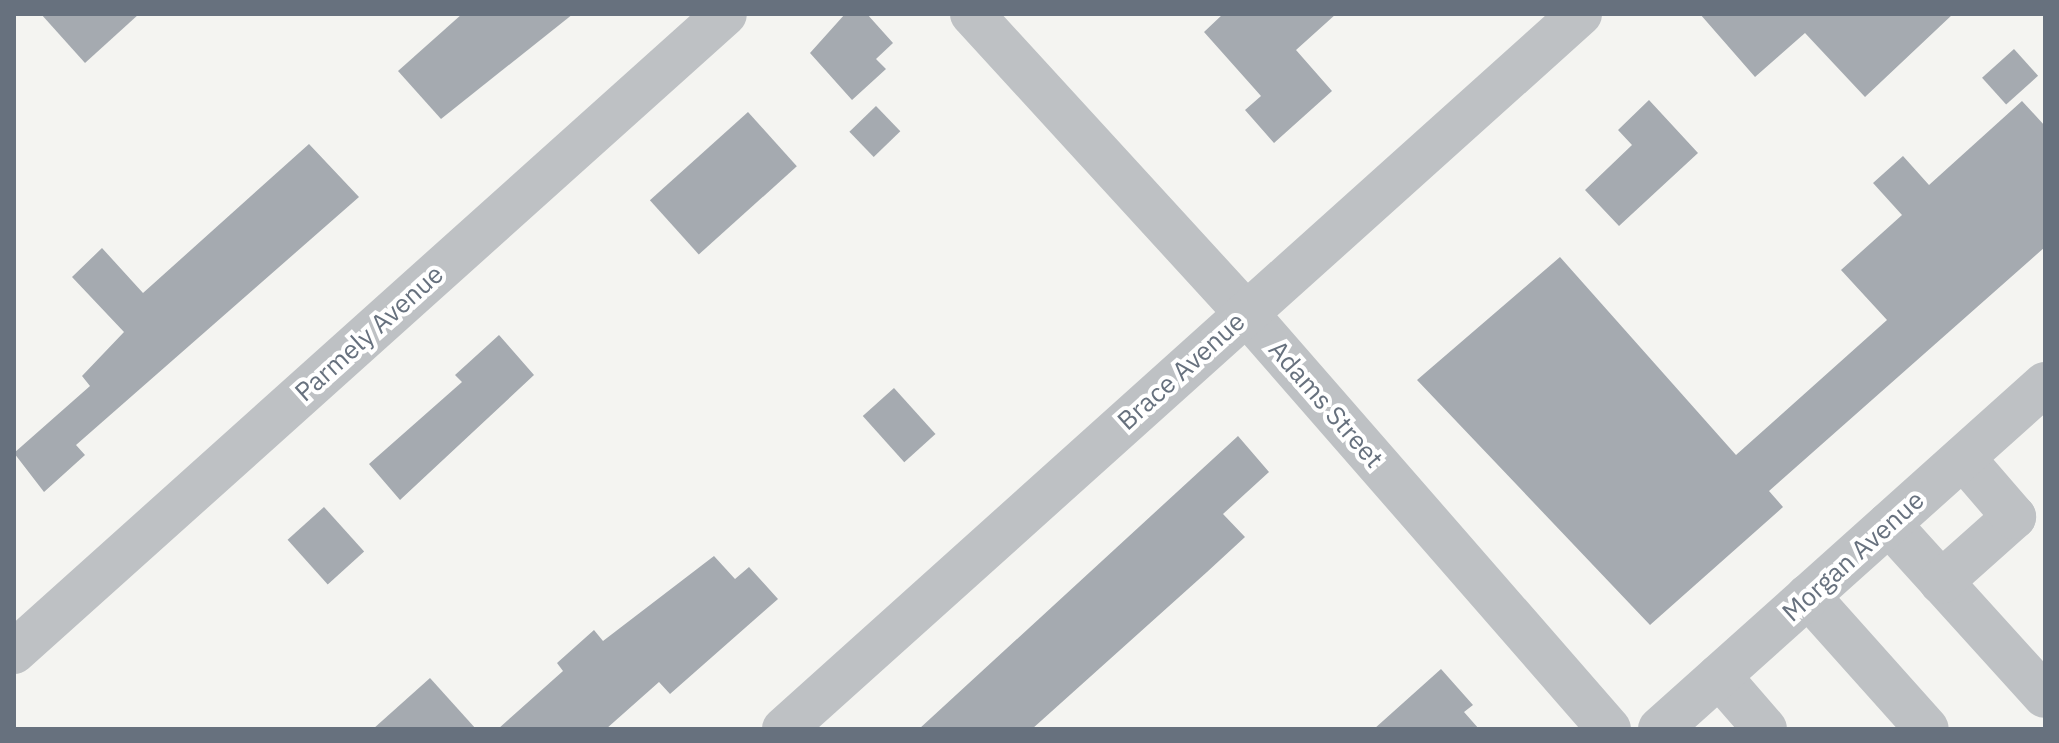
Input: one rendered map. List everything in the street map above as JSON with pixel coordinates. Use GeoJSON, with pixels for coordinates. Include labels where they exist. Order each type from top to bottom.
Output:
{"type":"FeatureCollection","features":[{"type":"Feature","properties":{"kind":"street","name":"Parmely Avenue"},"geometry":{"type":"LineString","coordinates":[[14,652],[725,14]]}},
{"type":"Feature","properties":{"kind":"street","name":"Adams Street"},"geometry":{"type":"LineString","coordinates":[[972,14],[1246,313],[1609,729]]}},
{"type":"Feature","properties":{"kind":"street","name":"Brace Avenue"},"geometry":{"type":"LineString","coordinates":[[784,729],[1580,14]]}},
{"type":"Feature","properties":{"kind":"street","name":"Morgan Avenue"},"geometry":{"type":"LineString","coordinates":[[1660,729],[2045,384]]}},
{"type":"Feature","properties":{"kind":"street"},"geometry":{"type":"LineString","coordinates":[[1941,582],[2014,517],[1963,458]]}},
{"type":"Feature","properties":{"kind":"street"},"geometry":{"type":"LineString","coordinates":[[1889,524],[2045,696]]}},
{"type":"Feature","properties":{"kind":"street"},"geometry":{"type":"LineString","coordinates":[[1808,596],[1927,729]]}},
{"type":"Feature","properties":{"kind":"street"},"geometry":{"type":"LineString","coordinates":[[1719,676],[1765,729]]}},
{"type":"Feature","properties":{"kind":"building"},"geometry":{"type":"Polygon","coordinates":[[[41,14],[139,14],[85,63],[41,14]]]}},
{"type":"Feature","properties":{"kind":"building"},"geometry":{"type":"Polygon","coordinates":[[[462,14],[573,14],[441,119],[398,71],[462,14]]]}},
{"type":"Feature","properties":{"kind":"building"},"geometry":{"type":"Polygon","coordinates":[[[845,14],[867,14],[893,43],[876,59],[886,69],[852,100],[810,53],[845,14]]]}},
{"type":"Feature","properties":{"kind":"building"},"geometry":{"type":"Polygon","coordinates":[[[1223,14],[1336,14],[1296,50],[1332,91],[1274,143],[1245,110],[1261,96],[1204,32],[1223,14]]]}},
{"type":"Feature","properties":{"kind":"building"},"geometry":{"type":"Polygon","coordinates":[[[1700,14],[1953,14],[1865,97],[1805,33],[1755,77],[1700,14]]]}},
{"type":"Feature","properties":{"kind":"building"},"geometry":{"type":"Polygon","coordinates":[[[2014,49],[2038,76],[2006,105],[1982,78],[2014,49]]]}},
{"type":"Feature","properties":{"kind":"building"},"geometry":{"type":"Polygon","coordinates":[[[1649,100],[1698,153],[1619,226],[1585,190],[1632,145],[1618,130],[1649,100]]]}},
{"type":"Feature","properties":{"kind":"building"},"geometry":{"type":"Polygon","coordinates":[[[2022,101],[2045,126],[2045,247],[1769,491],[1783,507],[1650,625],[1417,380],[1560,257],[1736,455],[1887,320],[1841,270],[1902,215],[1873,183],[1903,156],[1929,185],[2022,101]]]}},
{"type":"Feature","properties":{"kind":"building"},"geometry":{"type":"Polygon","coordinates":[[[876,106],[900,131],[874,157],[849,132],[876,106]]]}},
{"type":"Feature","properties":{"kind":"building"},"geometry":{"type":"Polygon","coordinates":[[[748,112],[797,166],[699,255],[650,200],[748,112]]]}},
{"type":"Feature","properties":{"kind":"building"},"geometry":{"type":"Polygon","coordinates":[[[309,144],[359,197],[76,445],[85,455],[44,492],[14,453],[90,386],[82,376],[124,332],[72,277],[102,248],[143,293],[309,144]]]}},
{"type":"Feature","properties":{"kind":"building"},"geometry":{"type":"Polygon","coordinates":[[[499,335],[534,375],[400,500],[369,464],[462,382],[455,375],[499,335]]]}},
{"type":"Feature","properties":{"kind":"building"},"geometry":{"type":"Polygon","coordinates":[[[894,388],[935,434],[904,462],[863,416],[894,388]]]}},
{"type":"Feature","properties":{"kind":"building"},"geometry":{"type":"Polygon","coordinates":[[[1238,436],[1269,472],[1223,514],[1245,537],[1207,572],[1032,729],[919,729],[1238,436]]]}},
{"type":"Feature","properties":{"kind":"building"},"geometry":{"type":"Polygon","coordinates":[[[324,507],[364,552],[328,584],[288,540],[324,507]]]}},
{"type":"Feature","properties":{"kind":"building"},"geometry":{"type":"Polygon","coordinates":[[[714,556],[735,579],[749,567],[778,599],[670,694],[659,682],[606,729],[498,729],[563,671],[557,663],[594,630],[603,641],[714,556]]]}},
{"type":"Feature","properties":{"kind":"building"},"geometry":{"type":"Polygon","coordinates":[[[1441,669],[1473,705],[1464,712],[1479,729],[1374,729],[1441,669]]]}},
{"type":"Feature","properties":{"kind":"building"},"geometry":{"type":"Polygon","coordinates":[[[430,678],[476,729],[373,729],[430,678]]]}}]}
